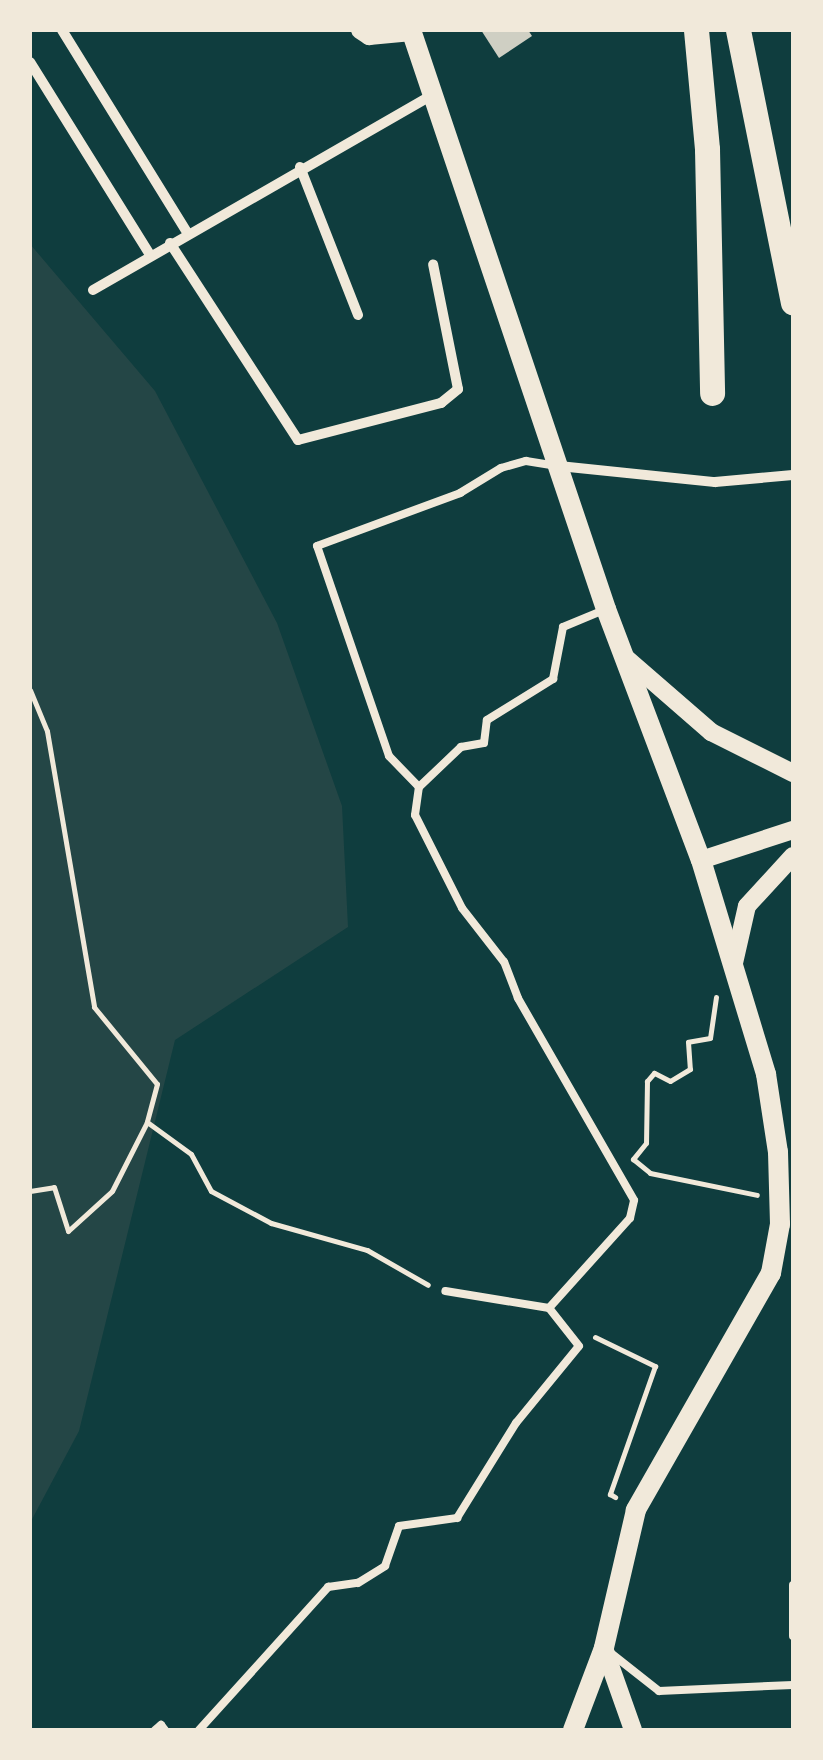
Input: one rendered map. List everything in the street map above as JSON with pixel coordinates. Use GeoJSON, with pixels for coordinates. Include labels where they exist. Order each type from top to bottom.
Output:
{"type":"FeatureCollection","features":[{"type":"Feature","properties":{"kind":"main road"},"geometry":{"type":"LineString","coordinates":[[696,30],[707,148],[712,393]]}},
{"type":"Feature","properties":{"kind":"main road"},"geometry":{"type":"LineString","coordinates":[[738,30],[793,302]]}},
{"type":"Feature","properties":{"kind":"main road"},"geometry":{"type":"LineString","coordinates":[[412,31],[436,92],[606,609],[701,860],[766,1074],[778,1152],[780,1224],[774,1256],[733,1348],[636,1510],[604,1648],[573,1730]]}},
{"type":"Feature","properties":{"kind":"street"},"geometry":{"type":"LineString","coordinates":[[62,30],[187,232]]}},
{"type":"Feature","properties":{"kind":"street"},"geometry":{"type":"LineString","coordinates":[[360,30],[369,36],[412,31]]}},
{"type":"Feature","properties":{"kind":"street"},"geometry":{"type":"LineString","coordinates":[[30,62],[150,256]]}},
{"type":"Feature","properties":{"kind":"street"},"geometry":{"type":"LineString","coordinates":[[93,290],[187,232],[436,92]]}},
{"type":"Feature","properties":{"kind":"street"},"geometry":{"type":"LineString","coordinates":[[300,168],[358,315]]}},
{"type":"Feature","properties":{"kind":"street"},"geometry":{"type":"LineString","coordinates":[[170,243],[298,440],[440,403],[458,388],[434,264]]}},
{"type":"Feature","properties":{"kind":"street"},"geometry":{"type":"LineString","coordinates":[[558,466],[716,482],[793,474]]}},
{"type":"Feature","properties":{"kind":"street"},"geometry":{"type":"LineString","coordinates":[[625,656],[711,732],[793,773]]}},
{"type":"Feature","properties":{"kind":"street"},"geometry":{"type":"LineString","coordinates":[[701,860],[793,830]]}},
{"type":"Feature","properties":{"kind":"street"},"geometry":{"type":"LineString","coordinates":[[736,973],[748,906],[793,856]]}},
{"type":"Feature","properties":{"kind":"street"},"geometry":{"type":"LineString","coordinates":[[604,1648],[634,1730]]}},
{"type":"Feature","properties":{"kind":"lane"},"geometry":{"type":"LineString","coordinates":[[419,788],[388,756],[317,546],[460,493],[501,468],[526,461],[558,466]]}},
{"type":"Feature","properties":{"kind":"lane"},"geometry":{"type":"LineString","coordinates":[[549,1308],[630,1218],[634,1200],[518,998],[504,962],[462,908],[416,815],[419,788],[461,747],[484,743],[487,720],[553,679],[563,626],[606,609]]}},
{"type":"Feature","properties":{"kind":"lane"},"geometry":{"type":"LineString","coordinates":[[199,1730],[328,1587],[358,1583],[386,1566],[406,1522],[457,1518],[516,1423],[578,1346],[549,1308],[444,1291]]}},
{"type":"Feature","properties":{"kind":"lane"},"geometry":{"type":"LineString","coordinates":[[793,1585],[793,1636]]}},
{"type":"Feature","properties":{"kind":"lane"},"geometry":{"type":"LineString","coordinates":[[604,1648],[659,1691],[793,1685]]}},
{"type":"Feature","properties":{"kind":"lane"},"geometry":{"type":"LineString","coordinates":[[155,1730],[161,1725],[166,1730]]}},
{"type":"Feature","properties":{"kind":"path"},"geometry":{"type":"LineString","coordinates":[[30,690],[47,731],[94,1007],[156,1084],[147,1122],[112,1191],[68,1231],[54,1187],[30,1190]]}},
{"type":"Feature","properties":{"kind":"path"},"geometry":{"type":"LineString","coordinates":[[736,973],[711,1000],[710,1038],[688,1042],[690,1069],[670,1081],[654,1072],[647,1081],[646,1143],[633,1159],[650,1173],[775,1199]]}},
{"type":"Feature","properties":{"kind":"path"},"geometry":{"type":"LineString","coordinates":[[147,1122],[191,1154],[212,1191],[271,1224],[367,1250],[416,1280]]}},
{"type":"Feature","properties":{"kind":"path"},"geometry":{"type":"LineString","coordinates":[[578,1346],[589,1334],[656,1366],[610,1494],[636,1510]]}},
{"type":"Feature","properties":{"kind":"shaded area"},"geometry":{"type":"Polygon","coordinates":[[[30,244],[155,391],[277,623],[342,806],[348,927],[175,1040],[79,1431],[30,1523],[30,244]]]}},
{"type":"Feature","properties":{"kind":"building"},"geometry":{"type":"Polygon","coordinates":[[[481,30],[528,30],[532,36],[499,58],[481,30]]]}}]}
